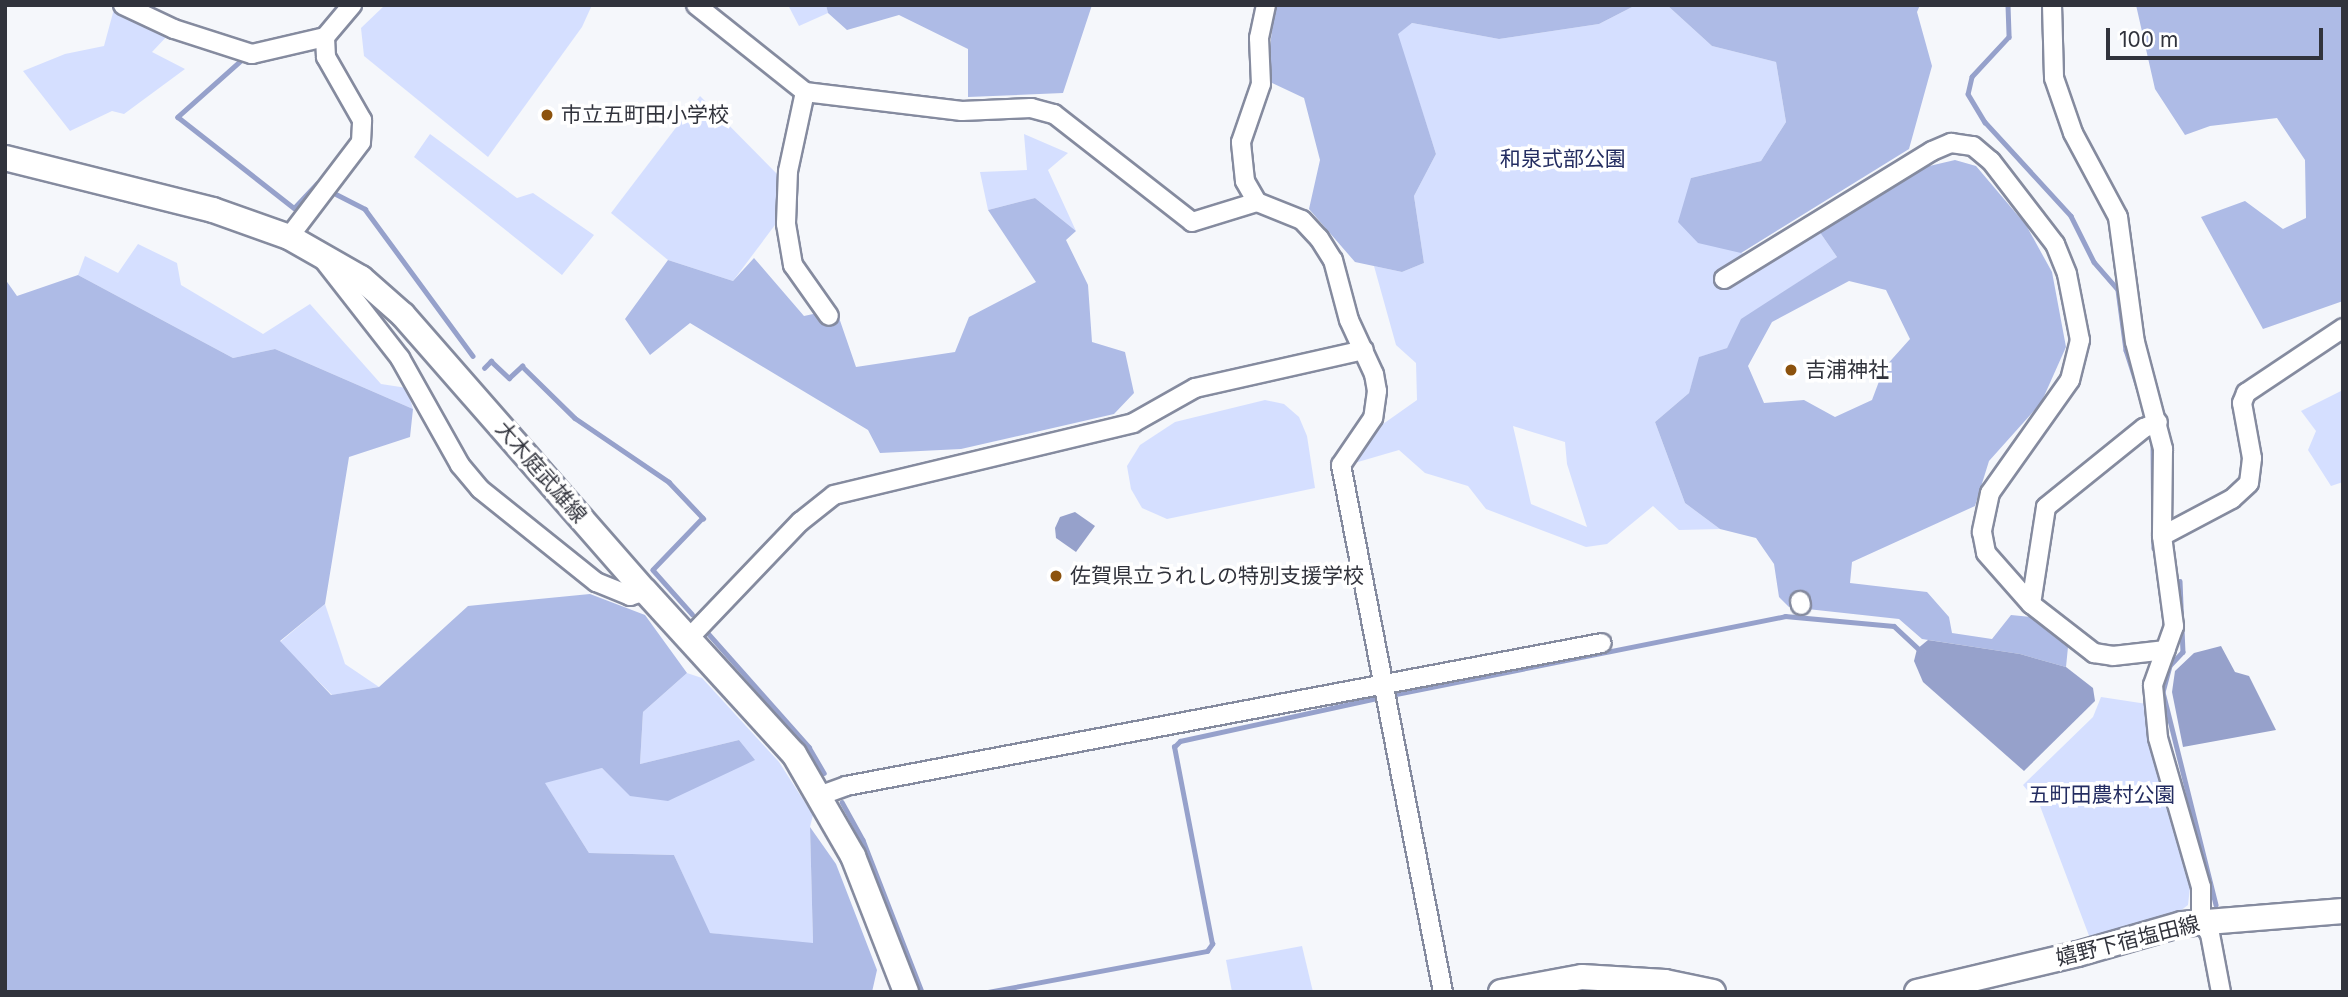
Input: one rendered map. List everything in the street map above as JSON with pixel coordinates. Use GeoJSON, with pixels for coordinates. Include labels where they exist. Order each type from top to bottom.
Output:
{"type":"FeatureCollection","features":[{"type":"Feature","properties":{"kind":"main road","name":"大木庭武雄線"},"geometry":{"type":"LineString","coordinates":[[5,158],[213,210],[289,237],[361,278],[403,315],[645,592],[794,754],[853,856],[906,992]]}},
{"type":"Feature","properties":{"kind":"main road","name":"嬉野下宿塩田線"},"geometry":{"type":"LineString","coordinates":[[1917,992],[2201,921],[2343,911]]}},
{"type":"Feature","properties":{"kind":"main road"},"geometry":{"type":"LineString","coordinates":[[1501,992],[1582,977],[1665,982],[1713,992]]}},
{"type":"Feature","properties":{"kind":"street"},"geometry":{"type":"LineString","coordinates":[[123,5],[174,30],[252,54],[324,37],[352,5]]}},
{"type":"Feature","properties":{"kind":"street"},"geometry":{"type":"LineString","coordinates":[[696,5],[805,92],[962,111],[1031,108],[1054,114],[1192,222],[1257,202]]}},
{"type":"Feature","properties":{"kind":"street"},"geometry":{"type":"LineString","coordinates":[[1266,5],[1259,38],[1261,84],[1241,142],[1245,181],[1257,202],[1302,220],[1319,238],[1333,260],[1349,320],[1364,350],[1377,391],[1373,418],[1341,465],[1443,992]]}},
{"type":"Feature","properties":{"kind":"street"},"geometry":{"type":"LineString","coordinates":[[2052,5],[2054,78],[2073,133],[2118,217],[2135,342],[2151,425],[2163,449],[2162,536],[2174,626],[2153,685],[2158,738],[2201,887],[2201,921],[2210,934],[2221,992]]}},
{"type":"Feature","properties":{"kind":"street"},"geometry":{"type":"LineString","coordinates":[[289,237],[361,142],[362,120],[326,57],[324,37]]}},
{"type":"Feature","properties":{"kind":"street"},"geometry":{"type":"LineString","coordinates":[[805,92],[789,171],[786,224],[793,265],[829,316]]}},
{"type":"Feature","properties":{"kind":"street"},"geometry":{"type":"LineString","coordinates":[[1724,279],[1932,150],[1951,143],[1973,146],[1991,162],[2055,244],[2067,274],[2080,340],[2070,380],[1990,493],[1982,532],[1986,553],[1997,570],[2031,604],[2088,649],[2113,656],[2166,650]]}},
{"type":"Feature","properties":{"kind":"street"},"geometry":{"type":"LineString","coordinates":[[318,252],[334,279],[400,358],[460,465],[480,489],[596,582],[630,596],[645,592]]}},
{"type":"Feature","properties":{"kind":"street"},"geometry":{"type":"LineString","coordinates":[[2162,536],[2232,499],[2249,483],[2252,458],[2242,404],[2246,393],[2343,328]]}},
{"type":"Feature","properties":{"kind":"street"},"geometry":{"type":"LineString","coordinates":[[689,638],[800,522],[834,495],[1133,423],[1195,388],[1344,358],[1364,350]]}},
{"type":"Feature","properties":{"kind":"street"},"geometry":{"type":"LineString","coordinates":[[2031,604],[2046,507],[2151,425]]}},
{"type":"Feature","properties":{"kind":"street"},"geometry":{"type":"LineString","coordinates":[[818,796],[846,786],[1602,643]]}},
{"type":"Feature","properties":{"kind":"green space"},"geometry":{"type":"Polygon","coordinates":[[[385,5],[592,5],[582,27],[488,157],[364,56],[361,28],[385,5]]]}},
{"type":"Feature","properties":{"kind":"green space"},"geometry":{"type":"Polygon","coordinates":[[[788,5],[826,5],[828,13],[799,26],[788,5]]]}},
{"type":"Feature","properties":{"kind":"green space","name":"和泉式部公園"},"geometry":{"type":"Polygon","coordinates":[[[1636,5],[1667,5],[1712,46],[1776,62],[1786,122],[1761,161],[1691,178],[1741,253],[1765,253],[1819,231],[1837,257],[1742,319],[1727,348],[1700,357],[1689,393],[1655,422],[1685,503],[1720,529],[1679,530],[1653,506],[1607,544],[1586,547],[1486,509],[1468,486],[1425,473],[1399,450],[1351,464],[1383,424],[1417,400],[1416,363],[1396,345],[1374,266],[1402,272],[1424,263],[1414,196],[1436,154],[1397,34],[1412,23],[1499,39],[1599,24],[1636,5]],[[1513,426],[1531,504],[1587,527],[1567,464],[1565,442],[1513,426]]]}},
{"type":"Feature","properties":{"kind":"green space"},"geometry":{"type":"Polygon","coordinates":[[[114,9],[169,34],[152,52],[185,69],[124,114],[112,111],[70,131],[23,71],[65,54],[104,46],[114,9]]]}},
{"type":"Feature","properties":{"kind":"green space"},"geometry":{"type":"Polygon","coordinates":[[[700,96],[779,176],[781,217],[733,281],[668,260],[611,213],[700,96]]]}},
{"type":"Feature","properties":{"kind":"green space"},"geometry":{"type":"Polygon","coordinates":[[[430,134],[517,198],[533,193],[594,235],[562,275],[414,157],[430,134]]]}},
{"type":"Feature","properties":{"kind":"green space"},"geometry":{"type":"Polygon","coordinates":[[[1024,134],[1068,153],[1048,170],[1076,231],[1035,198],[988,210],[980,172],[1027,170],[1024,134]]]}},
{"type":"Feature","properties":{"kind":"green space"},"geometry":{"type":"Polygon","coordinates":[[[138,244],[177,263],[181,285],[263,334],[310,304],[381,384],[407,388],[413,409],[275,349],[233,358],[78,275],[85,256],[118,273],[138,244]]]}},
{"type":"Feature","properties":{"kind":"green space"},"geometry":{"type":"Polygon","coordinates":[[[2343,390],[2343,482],[2331,486],[2308,450],[2316,431],[2301,411],[2343,390]]]}},
{"type":"Feature","properties":{"kind":"green space"},"geometry":{"type":"Polygon","coordinates":[[[1265,400],[1284,404],[1299,417],[1307,436],[1315,488],[1167,519],[1142,508],[1131,489],[1127,466],[1140,445],[1175,422],[1265,400]]]}},
{"type":"Feature","properties":{"kind":"green space"},"geometry":{"type":"Polygon","coordinates":[[[325,604],[345,664],[379,687],[332,695],[280,642],[325,604]]]}},
{"type":"Feature","properties":{"kind":"green space"},"geometry":{"type":"Polygon","coordinates":[[[687,673],[702,678],[779,762],[813,815],[810,827],[813,944],[709,933],[674,855],[589,853],[544,782],[602,768],[630,795],[754,760],[739,740],[640,764],[643,712],[687,673]]]}},
{"type":"Feature","properties":{"kind":"green space","name":"五町田農村公園"},"geometry":{"type":"Polygon","coordinates":[[[2101,697],[2147,704],[2148,733],[2190,887],[2188,905],[2172,917],[2091,941],[2040,806],[2023,785],[2093,717],[2101,697]]]}},
{"type":"Feature","properties":{"kind":"green space"},"geometry":{"type":"Polygon","coordinates":[[[1302,946],[1313,992],[1232,992],[1226,960],[1302,946]]]}},
{"type":"Feature","properties":{"kind":"shaded area"},"geometry":{"type":"Polygon","coordinates":[[[826,5],[1092,5],[1063,93],[968,97],[968,49],[899,15],[847,30],[828,13],[826,5]]]}},
{"type":"Feature","properties":{"kind":"shaded area"},"geometry":{"type":"Polygon","coordinates":[[[1275,5],[1636,5],[1599,24],[1499,39],[1412,23],[1398,34],[1436,154],[1414,196],[1424,263],[1402,272],[1355,262],[1309,209],[1320,160],[1304,98],[1266,80],[1275,5]]]}},
{"type":"Feature","properties":{"kind":"shaded area"},"geometry":{"type":"Polygon","coordinates":[[[1667,5],[1920,5],[1917,12],[1932,66],[1909,149],[1741,253],[1698,243],[1678,222],[1691,178],[1761,161],[1786,122],[1776,62],[1712,46],[1667,5]]]}},
{"type":"Feature","properties":{"kind":"shaded area"},"geometry":{"type":"Polygon","coordinates":[[[2136,5],[2343,5],[2343,301],[2263,329],[2201,217],[2245,201],[2283,229],[2306,218],[2305,160],[2277,118],[2210,126],[2185,135],[2155,89],[2136,5]]]}},
{"type":"Feature","properties":{"kind":"shaded area"},"geometry":{"type":"Polygon","coordinates":[[[1955,160],[1976,166],[2026,225],[2052,272],[2066,347],[2041,403],[1989,461],[1975,506],[1852,562],[1850,583],[1927,592],[1949,617],[1952,633],[1992,639],[2011,615],[2031,617],[2068,647],[2066,667],[2020,654],[1922,639],[1899,619],[1789,607],[1779,597],[1774,564],[1756,538],[1720,529],[1685,503],[1655,422],[1689,393],[1699,357],[1727,348],[1741,319],[1837,257],[1819,231],[1925,167],[1955,160]],[[1849,281],[1772,322],[1748,366],[1764,403],[1804,400],[1835,417],[1872,400],[1884,368],[1910,339],[1886,290],[1849,281]]]}},
{"type":"Feature","properties":{"kind":"shaded area"},"geometry":{"type":"Polygon","coordinates":[[[1035,198],[1076,231],[1066,240],[1088,285],[1092,342],[1125,352],[1134,393],[1114,414],[961,449],[880,453],[868,430],[690,323],[650,355],[625,319],[668,260],[733,281],[754,258],[804,316],[836,309],[856,367],[955,352],[969,317],[1036,282],[988,210],[1035,198]]]}},
{"type":"Feature","properties":{"kind":"shaded area"},"geometry":{"type":"Polygon","coordinates":[[[78,275],[233,358],[275,349],[413,409],[410,437],[349,457],[325,604],[280,641],[331,695],[379,687],[468,606],[590,594],[645,615],[687,673],[643,712],[640,764],[739,740],[755,760],[668,801],[630,796],[602,768],[545,783],[589,853],[674,855],[710,933],[813,943],[810,827],[836,864],[877,970],[872,992],[5,992],[5,279],[17,296],[78,275]]]}},
{"type":"Feature","properties":{"kind":"shaded area"},"geometry":{"type":"Polygon","coordinates":[[[1075,512],[1095,526],[1076,552],[1056,538],[1055,528],[1060,517],[1075,512]]]}},
{"type":"Feature","properties":{"kind":"shaded area"},"geometry":{"type":"Polygon","coordinates":[[[1928,640],[2020,654],[2066,667],[2093,688],[2095,701],[2024,771],[1923,682],[1914,661],[1917,649],[1928,640]]]}},
{"type":"Feature","properties":{"kind":"shaded area"},"geometry":{"type":"Polygon","coordinates":[[[2221,646],[2235,672],[2249,676],[2276,730],[2183,747],[2172,692],[2175,671],[2194,653],[2221,646]]]}},
{"type":"Feature","properties":{"kind":"waterway"},"geometry":{"type":"LineString","coordinates":[[2008,5],[2009,37],[1972,77],[1968,94],[1985,122],[2071,216],[2094,262],[2118,290],[2126,350],[2142,400]]}},
{"type":"Feature","properties":{"kind":"waterway"},"geometry":{"type":"LineString","coordinates":[[242,60],[178,117],[294,208],[316,184]]}},
{"type":"Feature","properties":{"kind":"waterway"},"geometry":{"type":"LineString","coordinates":[[336,194],[365,209],[473,356]]}},
{"type":"Feature","properties":{"kind":"waterway"},"geometry":{"type":"LineString","coordinates":[[484,368],[491,361],[509,378],[522,366],[575,418],[669,482],[703,518],[653,570],[692,614]]}},
{"type":"Feature","properties":{"kind":"waterway"},"geometry":{"type":"LineString","coordinates":[[2153,442],[2154,548]]}},
{"type":"Feature","properties":{"kind":"waterway"},"geometry":{"type":"LineString","coordinates":[[2180,581],[2183,652],[2170,666],[2163,692],[2216,905]]}},
{"type":"Feature","properties":{"kind":"waterway"},"geometry":{"type":"LineString","coordinates":[[1391,695],[1785,616],[1894,626],[1922,652]]}},
{"type":"Feature","properties":{"kind":"waterway"},"geometry":{"type":"LineString","coordinates":[[707,632],[809,747],[824,773]]}},
{"type":"Feature","properties":{"kind":"waterway"},"geometry":{"type":"LineString","coordinates":[[988,992],[1207,951],[1212,944],[1174,747],[1180,741],[1382,697]]}},
{"type":"Feature","properties":{"kind":"waterway"},"geometry":{"type":"LineString","coordinates":[[842,802],[863,840],[922,992]]}},
{"type":"Feature","properties":{"kind":"place","name":"市立五町田小学校"},"geometry":{"type":"Point","coordinates":[547,115]}},
{"type":"Feature","properties":{"kind":"place","name":"吉浦神社"},"geometry":{"type":"Point","coordinates":[1791,370]}},
{"type":"Feature","properties":{"kind":"place","name":"佐賀県立うれしの特別支援学校"},"geometry":{"type":"Point","coordinates":[1056,576]}}]}
